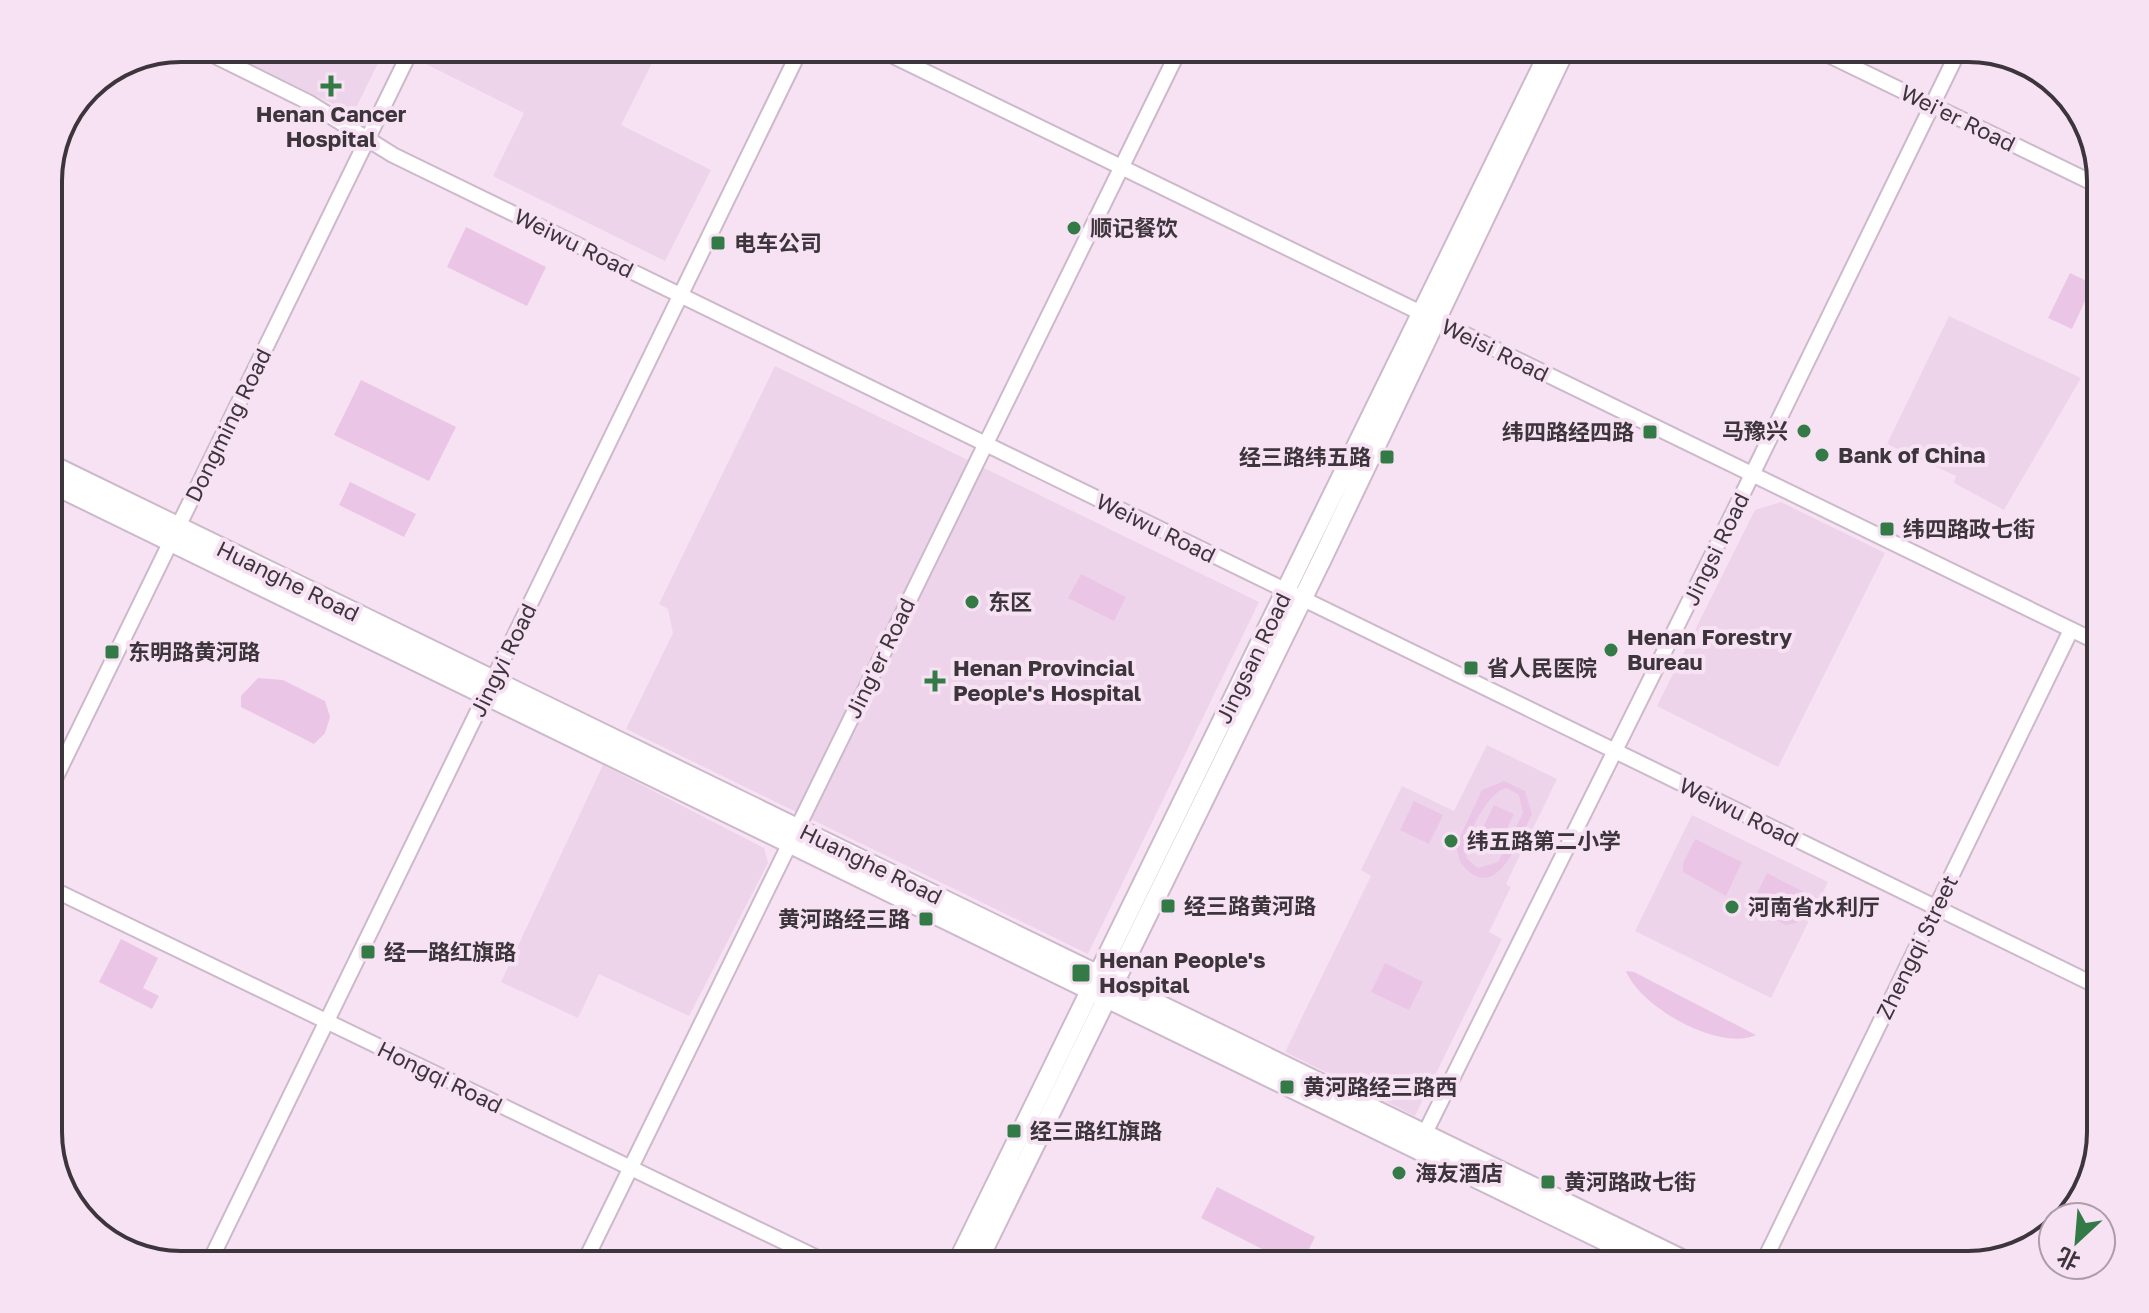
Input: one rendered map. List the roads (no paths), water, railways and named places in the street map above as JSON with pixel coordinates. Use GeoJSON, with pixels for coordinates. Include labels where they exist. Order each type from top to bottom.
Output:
{"type":"FeatureCollection","features":[{"type":"Feature","properties":{"kind":"main road","name":"Jingsan Road"},"geometry":{"type":"LineString","coordinates":[[1429,317],[1545,62]]}},
{"type":"Feature","properties":{"kind":"main road","name":"Jingsan Road"},"geometry":{"type":"LineString","coordinates":[[982,1251],[1103,986],[1429,317],[1559,62]]}},
{"type":"Feature","properties":{"kind":"main road","name":"Huanghe Road"},"geometry":{"type":"LineString","coordinates":[[62,471],[175,535]]}},
{"type":"Feature","properties":{"kind":"main road","name":"Huanghe Road"},"geometry":{"type":"LineString","coordinates":[[62,488],[175,535],[1103,986],[1626,1251]]}},
{"type":"Feature","properties":{"kind":"main road","name":"Jingsan Road"},"geometry":{"type":"LineString","coordinates":[[963,1251],[1103,986]]}},
{"type":"Feature","properties":{"kind":"main road","name":"Huanghe Road"},"geometry":{"type":"LineString","coordinates":[[1103,986],[1425,1133],[1665,1251]]}},
{"type":"Feature","properties":{"kind":"street","name":"Weiwu Road"},"geometry":{"type":"LineString","coordinates":[[227,62],[308,102],[367,140],[681,296],[2087,981]]}},
{"type":"Feature","properties":{"kind":"street","name":"Dongming Road"},"geometry":{"type":"LineString","coordinates":[[62,765],[405,62]]}},
{"type":"Feature","properties":{"kind":"street","name":"Jingyi Road"},"geometry":{"type":"LineString","coordinates":[[215,1251],[794,62]]}},
{"type":"Feature","properties":{"kind":"street","name":"Weisi Road"},"geometry":{"type":"LineString","coordinates":[[905,62],[2087,637]]}},
{"type":"Feature","properties":{"kind":"street","name":"Jing'er Road"},"geometry":{"type":"LineString","coordinates":[[590,1251],[1173,62]]}},
{"type":"Feature","properties":{"kind":"street","name":"Wei'er Road"},"geometry":{"type":"LineString","coordinates":[[1843,62],[2087,180]]}},
{"type":"Feature","properties":{"kind":"street","name":"Jingsi Road"},"geometry":{"type":"LineString","coordinates":[[1425,1133],[1953,62]]}},
{"type":"Feature","properties":{"kind":"street","name":"Zhengqi Street"},"geometry":{"type":"LineString","coordinates":[[1769,1251],[2071,630]]}},
{"type":"Feature","properties":{"kind":"street","name":"Hongqi Road"},"geometry":{"type":"LineString","coordinates":[[62,894],[803,1251]]}},
{"type":"Feature","properties":{"kind":"place","name":"Henan Cancer Hospital"},"geometry":{"type":"Point","coordinates":[331,86]}},
{"type":"Feature","properties":{"kind":"place","name":"顺记餐饮"},"geometry":{"type":"Point","coordinates":[1074,228]}},
{"type":"Feature","properties":{"kind":"place","name":"电车公司"},"geometry":{"type":"Point","coordinates":[718,243]}},
{"type":"Feature","properties":{"kind":"place","name":"马豫兴"},"geometry":{"type":"Point","coordinates":[1804,431]}},
{"type":"Feature","properties":{"kind":"place","name":"纬四路经四路"},"geometry":{"type":"Point","coordinates":[1650,432]}},
{"type":"Feature","properties":{"kind":"place","name":"Bank of China"},"geometry":{"type":"Point","coordinates":[1822,455]}},
{"type":"Feature","properties":{"kind":"place","name":"经三路纬五路"},"geometry":{"type":"Point","coordinates":[1387,457]}},
{"type":"Feature","properties":{"kind":"place","name":"纬四路政七街"},"geometry":{"type":"Point","coordinates":[1887,529]}},
{"type":"Feature","properties":{"kind":"place","name":"东区"},"geometry":{"type":"Point","coordinates":[972,602]}},
{"type":"Feature","properties":{"kind":"place","name":"Henan Forestry Bureau"},"geometry":{"type":"Point","coordinates":[1611,650]}},
{"type":"Feature","properties":{"kind":"place","name":"东明路黄河路"},"geometry":{"type":"Point","coordinates":[112,652]}},
{"type":"Feature","properties":{"kind":"place","name":"省人民医院"},"geometry":{"type":"Point","coordinates":[1471,668]}},
{"type":"Feature","properties":{"kind":"place","name":"Henan Provincial People's Hospital"},"geometry":{"type":"Point","coordinates":[935,681]}},
{"type":"Feature","properties":{"kind":"place","name":"纬五路第二小学"},"geometry":{"type":"Point","coordinates":[1451,841]}},
{"type":"Feature","properties":{"kind":"place","name":"经三路黄河路"},"geometry":{"type":"Point","coordinates":[1168,906]}},
{"type":"Feature","properties":{"kind":"place","name":"河南省水利厅"},"geometry":{"type":"Point","coordinates":[1732,907]}},
{"type":"Feature","properties":{"kind":"place","name":"黄河路经三路"},"geometry":{"type":"Point","coordinates":[926,919]}},
{"type":"Feature","properties":{"kind":"place","name":"经一路红旗路"},"geometry":{"type":"Point","coordinates":[368,952]}},
{"type":"Feature","properties":{"kind":"place","name":"Henan People's Hospital"},"geometry":{"type":"Point","coordinates":[1081,973]}},
{"type":"Feature","properties":{"kind":"place","name":"黄河路经三路西"},"geometry":{"type":"Point","coordinates":[1287,1087]}},
{"type":"Feature","properties":{"kind":"place","name":"经三路红旗路"},"geometry":{"type":"Point","coordinates":[1014,1131]}},
{"type":"Feature","properties":{"kind":"place","name":"海友酒店"},"geometry":{"type":"Point","coordinates":[1399,1173]}},
{"type":"Feature","properties":{"kind":"place","name":"黄河路政七街"},"geometry":{"type":"Point","coordinates":[1548,1182]}}]}
